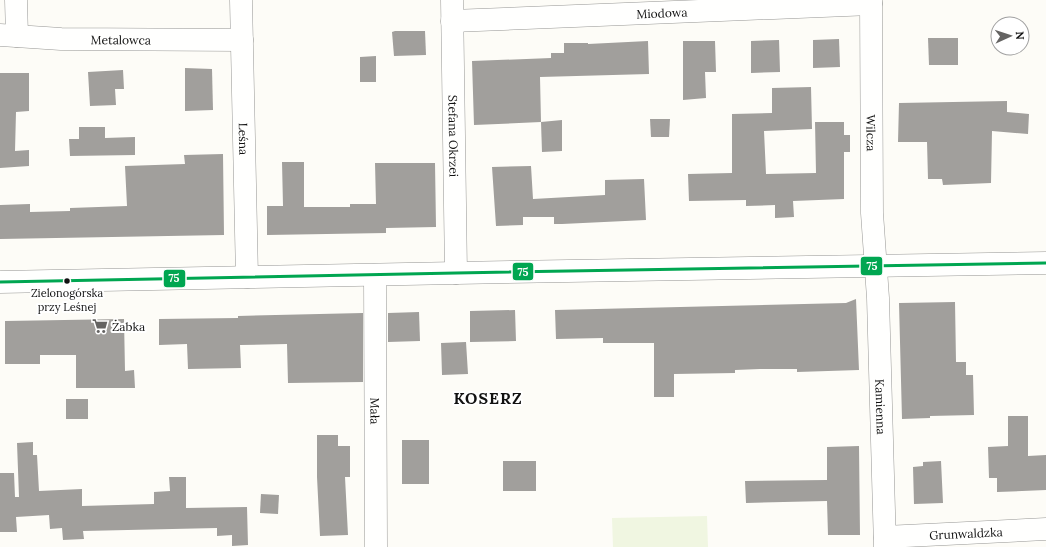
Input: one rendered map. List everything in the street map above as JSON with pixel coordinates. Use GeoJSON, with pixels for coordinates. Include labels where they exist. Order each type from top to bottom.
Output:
{"type":"FeatureCollection","features":[{"type":"Feature","properties":{"kind":"street"},"geometry":{"type":"LineString","coordinates":[[8,36],[16,0]]}},
{"type":"Feature","properties":{"kind":"street","name":"Leśna"},"geometry":{"type":"LineString","coordinates":[[241,0],[247,277]]}},
{"type":"Feature","properties":{"kind":"street","name":"Stefana Okrzei"},"geometry":{"type":"LineString","coordinates":[[452,0],[456,273]]}},
{"type":"Feature","properties":{"kind":"street","name":"Miodowa"},"geometry":{"type":"LineString","coordinates":[[452,21],[666,6],[871,2]]}},
{"type":"Feature","properties":{"kind":"street","name":"Wilcza"},"geometry":{"type":"LineString","coordinates":[[871,2],[872,213],[876,267]]}},
{"type":"Feature","properties":{"kind":"street","name":"Metalowca"},"geometry":{"type":"LineString","coordinates":[[8,36],[61,39],[242,40]]}},
{"type":"Feature","properties":{"kind":"street"},"geometry":{"type":"LineString","coordinates":[[0,282],[1046,263]]}},
{"type":"Feature","properties":{"kind":"street","name":"Kamienna"},"geometry":{"type":"LineString","coordinates":[[876,267],[879,313],[885,542]]}},
{"type":"Feature","properties":{"kind":"street","name":"Mała"},"geometry":{"type":"LineString","coordinates":[[375,275],[376,547]]}},
{"type":"Feature","properties":{"kind":"street","name":"Grunwaldzka"},"geometry":{"type":"LineString","coordinates":[[885,542],[1046,529]]}},
{"type":"Feature","properties":{"kind":"green space"},"geometry":{"type":"Polygon","coordinates":[[[707,516],[708,547],[613,547],[612,518],[707,516]]]}},
{"type":"Feature","properties":{"kind":"building"},"geometry":{"type":"Polygon","coordinates":[[[425,31],[426,55],[394,56],[392,32],[425,31]]]}},
{"type":"Feature","properties":{"kind":"building"},"geometry":{"type":"Polygon","coordinates":[[[928,38],[958,38],[958,65],[929,65],[928,38]]]}},
{"type":"Feature","properties":{"kind":"building"},"geometry":{"type":"Polygon","coordinates":[[[839,39],[840,67],[813,68],[813,40],[839,39]]]}},
{"type":"Feature","properties":{"kind":"building"},"geometry":{"type":"Polygon","coordinates":[[[779,40],[780,72],[751,73],[751,41],[779,40]]]}},
{"type":"Feature","properties":{"kind":"building"},"geometry":{"type":"Polygon","coordinates":[[[648,41],[649,74],[540,77],[541,122],[474,125],[472,61],[551,58],[551,53],[564,53],[564,43],[588,44],[648,41]]]}},
{"type":"Feature","properties":{"kind":"building"},"geometry":{"type":"Polygon","coordinates":[[[683,41],[715,41],[716,72],[705,72],[706,98],[683,100],[683,41]]]}},
{"type":"Feature","properties":{"kind":"building"},"geometry":{"type":"Polygon","coordinates":[[[376,56],[376,82],[360,82],[360,57],[376,56]]]}},
{"type":"Feature","properties":{"kind":"building"},"geometry":{"type":"Polygon","coordinates":[[[185,68],[212,69],[213,110],[185,111],[185,68]]]}},
{"type":"Feature","properties":{"kind":"building"},"geometry":{"type":"Polygon","coordinates":[[[123,70],[124,89],[115,89],[116,105],[90,106],[88,72],[123,70]]]}},
{"type":"Feature","properties":{"kind":"building"},"geometry":{"type":"Polygon","coordinates":[[[0,73],[29,73],[29,111],[16,112],[15,151],[29,150],[29,166],[0,168],[0,73]]]}},
{"type":"Feature","properties":{"kind":"building"},"geometry":{"type":"Polygon","coordinates":[[[811,87],[812,129],[764,131],[766,174],[816,173],[815,122],[844,122],[844,135],[850,135],[850,152],[844,152],[844,199],[793,201],[794,217],[775,218],[775,205],[746,206],[746,200],[689,201],[688,174],[732,173],[732,114],[772,113],[772,88],[811,87]]]}},
{"type":"Feature","properties":{"kind":"building"},"geometry":{"type":"Polygon","coordinates":[[[1007,101],[1007,112],[1029,114],[1028,134],[992,131],[991,183],[943,185],[942,179],[928,179],[927,142],[898,142],[899,103],[1007,101]]]}},
{"type":"Feature","properties":{"kind":"building"},"geometry":{"type":"Polygon","coordinates":[[[650,119],[670,119],[669,137],[651,137],[650,119]]]}},
{"type":"Feature","properties":{"kind":"building"},"geometry":{"type":"Polygon","coordinates":[[[562,120],[562,151],[542,152],[541,122],[562,120]]]}},
{"type":"Feature","properties":{"kind":"building"},"geometry":{"type":"Polygon","coordinates":[[[79,127],[105,127],[105,138],[135,137],[135,155],[70,156],[69,139],[79,139],[79,127]]]}},
{"type":"Feature","properties":{"kind":"building"},"geometry":{"type":"Polygon","coordinates":[[[223,154],[224,235],[0,239],[0,205],[30,204],[30,212],[70,211],[70,208],[127,206],[125,166],[185,164],[184,155],[223,154]]]}},
{"type":"Feature","properties":{"kind":"building"},"geometry":{"type":"Polygon","coordinates":[[[282,162],[304,162],[304,207],[350,207],[350,204],[376,204],[375,163],[435,163],[436,227],[386,228],[386,233],[267,235],[267,206],[283,206],[282,162]]]}},
{"type":"Feature","properties":{"kind":"building"},"geometry":{"type":"Polygon","coordinates":[[[531,166],[533,199],[605,195],[605,180],[644,179],[646,220],[554,224],[554,217],[523,217],[523,225],[496,226],[492,167],[531,166]]]}},
{"type":"Feature","properties":{"kind":"building"},"geometry":{"type":"Polygon","coordinates":[[[856,299],[859,370],[797,372],[797,369],[760,369],[735,370],[735,373],[674,374],[674,397],[654,397],[654,343],[603,343],[603,338],[556,339],[555,310],[846,303],[856,299]]]}},
{"type":"Feature","properties":{"kind":"building"},"geometry":{"type":"Polygon","coordinates":[[[955,302],[956,362],[966,362],[966,375],[973,375],[974,415],[930,416],[930,418],[902,419],[899,303],[955,302]]]}},
{"type":"Feature","properties":{"kind":"building"},"geometry":{"type":"Polygon","coordinates":[[[515,310],[516,341],[470,342],[470,311],[515,310]]]}},
{"type":"Feature","properties":{"kind":"building"},"geometry":{"type":"Polygon","coordinates":[[[419,312],[420,341],[388,342],[388,313],[419,312]]]}},
{"type":"Feature","properties":{"kind":"building"},"geometry":{"type":"Polygon","coordinates":[[[363,313],[363,382],[288,383],[287,344],[240,345],[241,368],[188,369],[187,344],[159,345],[159,319],[238,318],[238,316],[363,313]]]}},
{"type":"Feature","properties":{"kind":"building"},"geometry":{"type":"Polygon","coordinates":[[[124,319],[125,371],[134,370],[135,388],[76,388],[76,355],[40,355],[40,364],[5,364],[5,321],[124,319]]]}},
{"type":"Feature","properties":{"kind":"building"},"geometry":{"type":"Polygon","coordinates":[[[466,342],[468,374],[442,375],[441,343],[466,342]]]}},
{"type":"Feature","properties":{"kind":"building"},"geometry":{"type":"Polygon","coordinates":[[[66,399],[88,399],[88,419],[66,419],[66,399]]]}},
{"type":"Feature","properties":{"kind":"building"},"geometry":{"type":"Polygon","coordinates":[[[1008,416],[1028,416],[1028,456],[1046,455],[1046,490],[997,492],[997,478],[989,478],[988,447],[1008,446],[1008,416]]]}},
{"type":"Feature","properties":{"kind":"building"},"geometry":{"type":"Polygon","coordinates":[[[317,435],[338,435],[338,446],[350,446],[350,477],[345,477],[348,535],[320,536],[317,477],[317,435]]]}},
{"type":"Feature","properties":{"kind":"building"},"geometry":{"type":"Polygon","coordinates":[[[402,440],[429,440],[429,484],[402,484],[402,440]]]}},
{"type":"Feature","properties":{"kind":"building"},"geometry":{"type":"Polygon","coordinates":[[[33,442],[33,455],[37,455],[39,491],[82,489],[82,506],[154,504],[154,492],[170,491],[169,477],[186,477],[186,508],[247,507],[248,545],[232,546],[232,535],[217,536],[217,528],[83,531],[84,539],[63,540],[62,528],[50,529],[49,515],[16,517],[17,532],[0,532],[0,473],[14,473],[15,497],[19,497],[17,443],[33,442]]]}},
{"type":"Feature","properties":{"kind":"building"},"geometry":{"type":"Polygon","coordinates":[[[859,446],[860,535],[828,535],[827,501],[746,503],[745,481],[827,480],[827,447],[859,446]]]}},
{"type":"Feature","properties":{"kind":"building"},"geometry":{"type":"Polygon","coordinates":[[[503,461],[536,461],[536,491],[503,491],[503,461]]]}},
{"type":"Feature","properties":{"kind":"building"},"geometry":{"type":"Polygon","coordinates":[[[941,461],[943,503],[914,504],[913,467],[923,466],[923,462],[941,461]]]}},
{"type":"Feature","properties":{"kind":"building"},"geometry":{"type":"Polygon","coordinates":[[[261,494],[279,495],[278,514],[260,513],[261,494]]]}},
{"type":"Feature","properties":{"kind":"transit line","name":"75"},"geometry":{"type":"LineString","coordinates":[[0,282],[1046,263]]}},
{"type":"Feature","properties":{"kind":"place","name":"Zielonogórska przy Leśnej"},"geometry":{"type":"Point","coordinates":[67,281]}},
{"type":"Feature","properties":{"kind":"place","name":"Żabka"},"geometry":{"type":"Point","coordinates":[100,326]}},
{"type":"Feature","properties":{"kind":"district","name":"KOSERZ"},"geometry":{"type":"Point","coordinates":[488,398]}}]}
